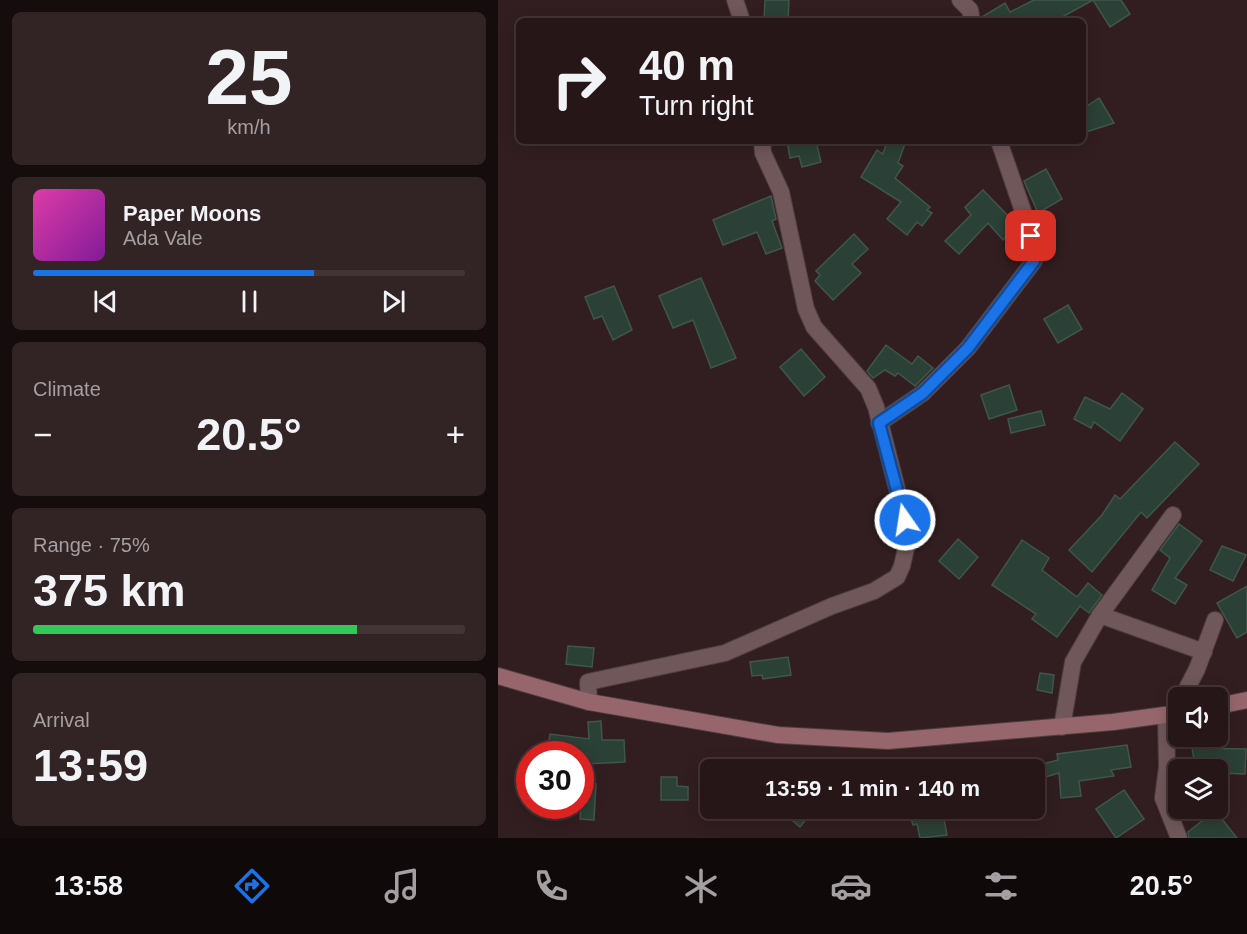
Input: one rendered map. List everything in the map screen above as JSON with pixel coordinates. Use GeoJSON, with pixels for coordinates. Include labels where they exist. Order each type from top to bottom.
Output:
{"type":"FeatureCollection","features":[{"type":"Feature","properties":{"kind":"main road"},"geometry":{"type":"LineString","coordinates":[[498,676],[589,702],[778,735],[888,741],[1062,727],[1168,715]]}},
{"type":"Feature","properties":{"kind":"main road"},"geometry":{"type":"LineString","coordinates":[[1228,704],[1247,700]]}},
{"type":"Feature","properties":{"kind":"street"},"geometry":{"type":"LineString","coordinates":[[735,0],[741,18]]}},
{"type":"Feature","properties":{"kind":"street"},"geometry":{"type":"LineString","coordinates":[[960,0],[970,10],[971,18]]}},
{"type":"Feature","properties":{"kind":"street"},"geometry":{"type":"LineString","coordinates":[[589,702],[588,682],[725,652],[832,606],[857,599],[897,577],[907,544],[905,520],[879,423],[868,388],[814,327],[806,309],[782,192],[763,153],[762,144]]}},
{"type":"Feature","properties":{"kind":"street"},"geometry":{"type":"LineString","coordinates":[[879,423],[923,393],[968,348],[1034,261],[1036,249],[1000,144]]}},
{"type":"Feature","properties":{"kind":"street"},"geometry":{"type":"LineString","coordinates":[[1062,727],[1073,662],[1100,615],[1173,515]]}},
{"type":"Feature","properties":{"kind":"street"},"geometry":{"type":"LineString","coordinates":[[1100,615],[1204,652]]}},
{"type":"Feature","properties":{"kind":"street"},"geometry":{"type":"LineString","coordinates":[[1189,687],[1215,620]]}},
{"type":"Feature","properties":{"kind":"street"},"geometry":{"type":"LineString","coordinates":[[1147,717],[1168,706]]}},
{"type":"Feature","properties":{"kind":"street"},"geometry":{"type":"LineString","coordinates":[[1169,747],[1163,798],[1179,838]]}},
{"type":"Feature","properties":{"kind":"building"},"geometry":{"type":"Polygon","coordinates":[[[765,0],[789,0],[788,18],[764,18],[765,0]]]}},
{"type":"Feature","properties":{"kind":"building"},"geometry":{"type":"Polygon","coordinates":[[[1034,0],[1093,0],[1060,18],[982,18],[1005,3],[1010,12],[1034,0]]]}},
{"type":"Feature","properties":{"kind":"building"},"geometry":{"type":"Polygon","coordinates":[[[1093,0],[1121,0],[1130,14],[1110,27],[1093,0]]]}},
{"type":"Feature","properties":{"kind":"building"},"geometry":{"type":"Polygon","coordinates":[[[1099,98],[1114,123],[1086,132],[1086,107],[1099,98]]]}},
{"type":"Feature","properties":{"kind":"building"},"geometry":{"type":"Polygon","coordinates":[[[788,144],[817,144],[821,162],[802,167],[799,156],[790,158],[788,144]]]}},
{"type":"Feature","properties":{"kind":"building"},"geometry":{"type":"Polygon","coordinates":[[[886,144],[905,144],[898,163],[903,166],[895,178],[930,207],[927,210],[932,213],[922,226],[917,222],[907,235],[887,219],[901,202],[861,177],[877,150],[883,154],[886,144]]]}},
{"type":"Feature","properties":{"kind":"building"},"geometry":{"type":"Polygon","coordinates":[[[1046,169],[1062,199],[1038,213],[1024,181],[1046,169]]]}},
{"type":"Feature","properties":{"kind":"building"},"geometry":{"type":"Polygon","coordinates":[[[983,190],[1014,222],[1009,227],[1012,231],[1003,240],[988,223],[959,254],[945,241],[971,215],[965,207],[983,190]]]}},
{"type":"Feature","properties":{"kind":"building"},"geometry":{"type":"Polygon","coordinates":[[[771,196],[776,219],[772,221],[782,248],[766,254],[757,232],[723,245],[713,220],[771,196]]]}},
{"type":"Feature","properties":{"kind":"building"},"geometry":{"type":"Polygon","coordinates":[[[854,234],[868,249],[852,264],[861,273],[833,300],[815,281],[820,275],[816,271],[854,234]]]}},
{"type":"Feature","properties":{"kind":"building"},"geometry":{"type":"Polygon","coordinates":[[[701,278],[736,358],[711,368],[693,320],[673,328],[659,296],[701,278]]]}},
{"type":"Feature","properties":{"kind":"building"},"geometry":{"type":"Polygon","coordinates":[[[614,286],[632,330],[613,340],[602,316],[594,319],[585,297],[614,286]]]}},
{"type":"Feature","properties":{"kind":"building"},"geometry":{"type":"Polygon","coordinates":[[[1068,305],[1082,329],[1058,343],[1044,319],[1068,305]]]}},
{"type":"Feature","properties":{"kind":"building"},"geometry":{"type":"Polygon","coordinates":[[[886,345],[912,364],[918,356],[933,368],[915,386],[898,373],[895,376],[885,370],[873,378],[867,371],[886,345]]]}},
{"type":"Feature","properties":{"kind":"building"},"geometry":{"type":"Polygon","coordinates":[[[801,349],[825,377],[804,396],[780,367],[801,349]]]}},
{"type":"Feature","properties":{"kind":"building"},"geometry":{"type":"Polygon","coordinates":[[[1009,385],[1017,410],[989,419],[981,395],[1009,385]]]}},
{"type":"Feature","properties":{"kind":"building"},"geometry":{"type":"Polygon","coordinates":[[[1122,393],[1143,409],[1120,441],[1094,422],[1091,428],[1074,419],[1085,397],[1110,409],[1122,393]]]}},
{"type":"Feature","properties":{"kind":"building"},"geometry":{"type":"Polygon","coordinates":[[[1041,411],[1045,425],[1011,433],[1008,419],[1041,411]]]}},
{"type":"Feature","properties":{"kind":"building"},"geometry":{"type":"Polygon","coordinates":[[[1175,442],[1199,464],[1147,518],[1141,512],[1092,572],[1069,550],[1102,515],[1115,495],[1120,499],[1175,442]]]}},
{"type":"Feature","properties":{"kind":"building"},"geometry":{"type":"Polygon","coordinates":[[[1179,524],[1202,541],[1175,578],[1187,585],[1175,604],[1152,590],[1170,558],[1160,550],[1179,524]]]}},
{"type":"Feature","properties":{"kind":"building"},"geometry":{"type":"Polygon","coordinates":[[[958,539],[978,557],[959,579],[939,561],[958,539]]]}},
{"type":"Feature","properties":{"kind":"building"},"geometry":{"type":"Polygon","coordinates":[[[1022,540],[1049,558],[1042,570],[1077,597],[1088,583],[1102,595],[1089,613],[1080,606],[1057,637],[1032,619],[1036,614],[992,585],[1022,540]]]}},
{"type":"Feature","properties":{"kind":"building"},"geometry":{"type":"Polygon","coordinates":[[[1222,546],[1246,555],[1233,581],[1210,570],[1222,546]]]}},
{"type":"Feature","properties":{"kind":"building"},"geometry":{"type":"Polygon","coordinates":[[[1247,586],[1247,632],[1237,638],[1217,603],[1247,586]]]}},
{"type":"Feature","properties":{"kind":"building"},"geometry":{"type":"Polygon","coordinates":[[[568,646],[594,648],[592,667],[566,664],[568,646]]]}},
{"type":"Feature","properties":{"kind":"building"},"geometry":{"type":"Polygon","coordinates":[[[788,657],[791,675],[763,679],[762,675],[752,676],[750,662],[788,657]]]}},
{"type":"Feature","properties":{"kind":"building"},"geometry":{"type":"Polygon","coordinates":[[[1040,673],[1054,675],[1052,693],[1037,690],[1040,673]]]}},
{"type":"Feature","properties":{"kind":"building"},"geometry":{"type":"Polygon","coordinates":[[[601,721],[602,740],[624,740],[625,762],[594,764],[594,741],[549,741],[550,734],[589,739],[588,722],[601,721]]]}},
{"type":"Feature","properties":{"kind":"building"},"geometry":{"type":"Polygon","coordinates":[[[1127,745],[1131,767],[1111,770],[1114,776],[1079,781],[1081,796],[1061,798],[1059,773],[1045,777],[1045,763],[1058,760],[1057,754],[1127,745]]]}},
{"type":"Feature","properties":{"kind":"building"},"geometry":{"type":"Polygon","coordinates":[[[1192,748],[1246,749],[1245,774],[1228,773],[1228,759],[1194,759],[1192,748]]]}},
{"type":"Feature","properties":{"kind":"building"},"geometry":{"type":"Polygon","coordinates":[[[661,777],[677,777],[677,786],[688,787],[688,800],[661,800],[661,777]]]}},
{"type":"Feature","properties":{"kind":"building"},"geometry":{"type":"Polygon","coordinates":[[[594,784],[596,784],[594,820],[580,819],[594,819],[594,784]]]}},
{"type":"Feature","properties":{"kind":"building"},"geometry":{"type":"Polygon","coordinates":[[[1124,790],[1144,819],[1116,838],[1096,809],[1124,790]]]}},
{"type":"Feature","properties":{"kind":"building"},"geometry":{"type":"Polygon","coordinates":[[[791,819],[806,819],[800,827],[791,819]]]}},
{"type":"Feature","properties":{"kind":"building"},"geometry":{"type":"Polygon","coordinates":[[[911,819],[944,819],[947,835],[920,838],[917,824],[913,825],[911,819]]]}},
{"type":"Feature","properties":{"kind":"building"},"geometry":{"type":"Polygon","coordinates":[[[1204,819],[1222,819],[1237,838],[1189,838],[1188,832],[1204,819]]]}},
{"type":"Feature","properties":{"kind":"route"},"geometry":{"type":"LineString","coordinates":[[905,520],[900,493],[879,423],[923,393],[968,348],[1034,261],[1036,249],[1031,236]]}}]}
